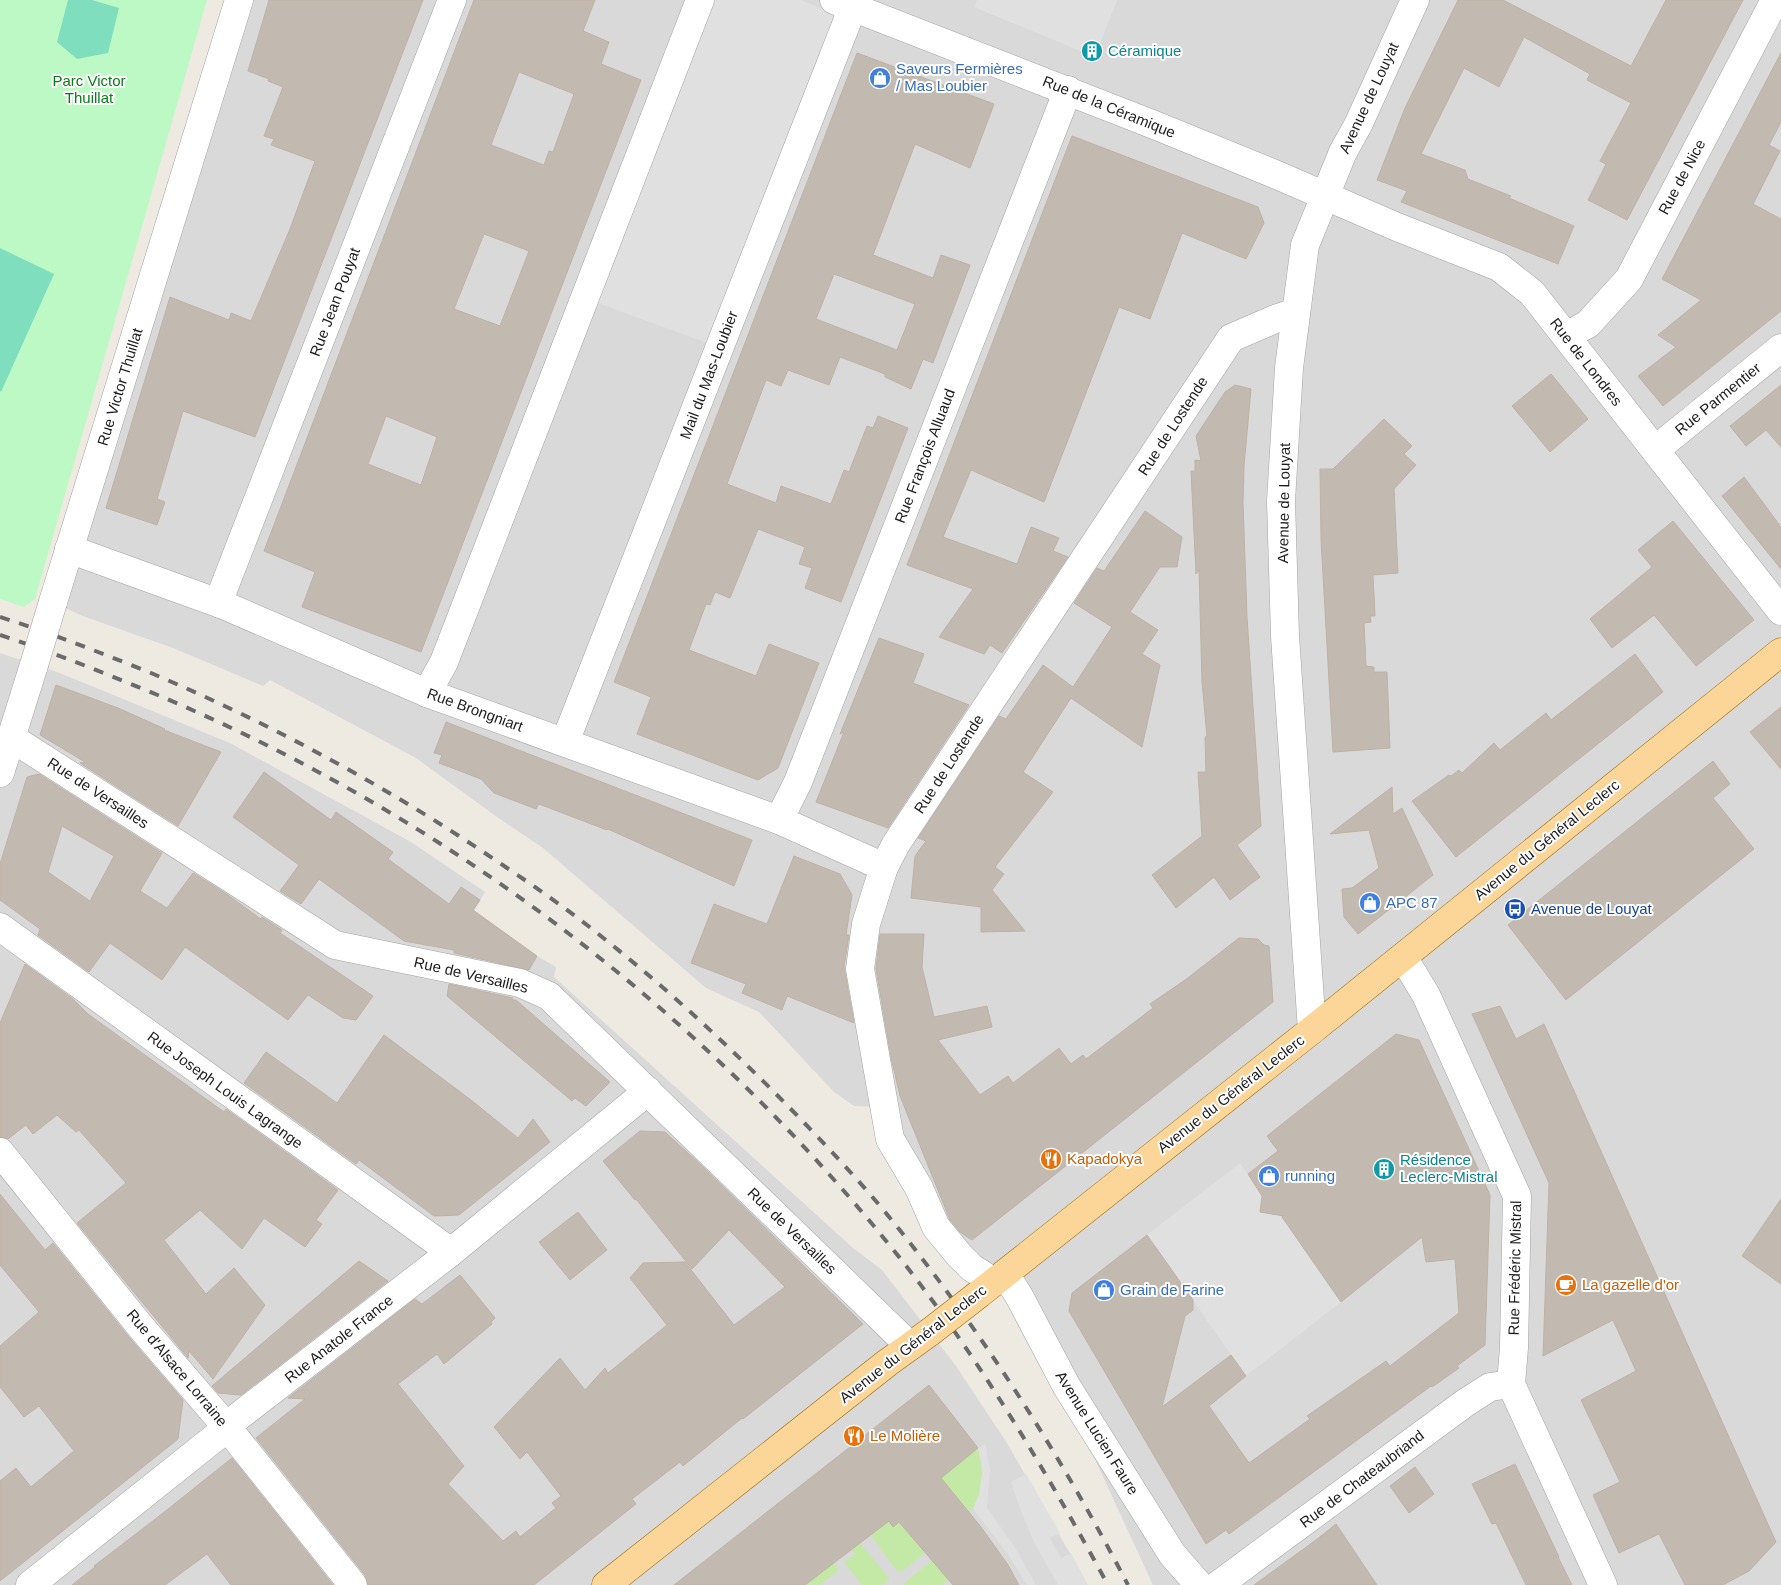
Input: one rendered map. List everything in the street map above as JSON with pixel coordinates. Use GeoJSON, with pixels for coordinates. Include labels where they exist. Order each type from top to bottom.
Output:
{"type":"FeatureCollection","features":[{"type":"Feature","properties":{"kind":"main road","name":"Avenue du Général Leclerc"},"geometry":{"type":"LineString","coordinates":[[606,1585],[993,1283],[1312,1030],[1781,652]]}},
{"type":"Feature","properties":{"kind":"street","name":"Rue Victor Thuillat"},"geometry":{"type":"LineString","coordinates":[[0,773],[239,0]]}},
{"type":"Feature","properties":{"kind":"street","name":"Rue Jean Pouyat"},"geometry":{"type":"LineString","coordinates":[[221,604],[223,590],[452,0]]}},
{"type":"Feature","properties":{"kind":"street"},"geometry":{"type":"LineString","coordinates":[[427,693],[444,662],[700,0]]}},
{"type":"Feature","properties":{"kind":"street","name":"Avenue de Louyat"},"geometry":{"type":"LineString","coordinates":[[1312,1030],[1286,636],[1281,501],[1289,368],[1305,245],[1343,152],[1358,125],[1415,0]]}},
{"type":"Feature","properties":{"kind":"street","name":"Rue de Nice"},"geometry":{"type":"LineString","coordinates":[[1566,336],[1588,324],[1629,279],[1775,0]]}},
{"type":"Feature","properties":{"kind":"street","name":"Rue de la Céramique"},"geometry":{"type":"LineString","coordinates":[[842,3],[1068,90],[1326,196]]}},
{"type":"Feature","properties":{"kind":"street","name":"Mail du Mas-Loubier"},"geometry":{"type":"LineString","coordinates":[[565,742],[847,22],[842,3]]}},
{"type":"Feature","properties":{"kind":"street","name":"Rue François Alluaud"},"geometry":{"type":"LineString","coordinates":[[779,820],[798,782],[1068,90]]}},
{"type":"Feature","properties":{"kind":"street","name":"Rue de Londres"},"geometry":{"type":"LineString","coordinates":[[1326,196],[1397,227],[1499,267],[1532,293],[1781,611]]}},
{"type":"Feature","properties":{"kind":"street","name":"Rue de Lostende"},"geometry":{"type":"LineString","coordinates":[[993,1283],[972,1268],[936,1227],[919,1188],[890,1139],[860,969],[866,924],[884,867],[896,844],[1231,338],[1296,312]]}},
{"type":"Feature","properties":{"kind":"street","name":"Rue Parmentier"},"geometry":{"type":"LineString","coordinates":[[1655,450],[1781,348]]}},
{"type":"Feature","properties":{"kind":"street","name":"Rue Brongniart"},"geometry":{"type":"LineString","coordinates":[[69,548],[221,604],[427,693],[779,820],[884,867]]}},
{"type":"Feature","properties":{"kind":"street","name":"Rue de Versailles"},"geometry":{"type":"LineString","coordinates":[[10,737],[335,945],[520,983],[549,996],[648,1091],[920,1339]]}},
{"type":"Feature","properties":{"kind":"street","name":"Rue Joseph Louis Lagrange"},"geometry":{"type":"LineString","coordinates":[[0,927],[451,1252]]}},
{"type":"Feature","properties":{"kind":"street","name":"Rue Frédéric Mistral"},"geometry":{"type":"LineString","coordinates":[[1403,957],[1426,995],[1517,1196],[1514,1348],[1511,1384],[1603,1585]]}},
{"type":"Feature","properties":{"kind":"street","name":"Rue Anatole France"},"geometry":{"type":"LineString","coordinates":[[30,1585],[217,1436],[226,1426],[451,1252],[648,1091]]}},
{"type":"Feature","properties":{"kind":"street","name":"Rue d'Alsace Lorraine"},"geometry":{"type":"LineString","coordinates":[[0,1152],[140,1326],[226,1426],[353,1585]]}},
{"type":"Feature","properties":{"kind":"street","name":"Avenue Lucien Faure"},"geometry":{"type":"LineString","coordinates":[[993,1283],[1019,1296],[1067,1387],[1172,1554],[1199,1585]]}},
{"type":"Feature","properties":{"kind":"street","name":"Rue de Chateaubriand"},"geometry":{"type":"LineString","coordinates":[[1218,1585],[1465,1403],[1490,1387],[1511,1384]]}},
{"type":"Feature","properties":{"kind":"shaded area"},"geometry":{"type":"Polygon","coordinates":[[[239,0],[1781,0],[1781,1585],[1153,1585],[1062,1388],[994,1282],[972,1268],[884,1107],[854,1106],[834,1092],[759,1012],[706,988],[543,848],[416,758],[270,680],[263,686],[173,648],[80,615],[53,602],[239,0]]]}},
{"type":"Feature","properties":{"kind":"shaded area"},"geometry":{"type":"Polygon","coordinates":[[[712,0],[801,0],[840,16],[710,344],[595,302],[712,0]]]}},
{"type":"Feature","properties":{"kind":"shaded area"},"geometry":{"type":"Polygon","coordinates":[[[977,0],[1117,0],[1095,57],[974,7],[977,0]]]}},
{"type":"Feature","properties":{"kind":"shaded area"},"geometry":{"type":"Polygon","coordinates":[[[0,653],[60,673],[230,743],[411,842],[485,892],[474,911],[537,956],[556,967],[554,977],[853,1248],[882,1270],[956,1366],[1007,1443],[1088,1585],[0,1585],[0,653]]]}},
{"type":"Feature","properties":{"kind":"shaded area"},"geometry":{"type":"Polygon","coordinates":[[[1240,1163],[1262,1196],[1260,1212],[1282,1217],[1341,1302],[1246,1376],[1147,1235],[1240,1163]]]}},
{"type":"Feature","properties":{"kind":"shaded area"},"geometry":{"type":"Polygon","coordinates":[[[985,1444],[990,1470],[987,1508],[1016,1549],[1036,1585],[1027,1585],[1008,1554],[973,1509],[979,1495],[982,1474],[978,1448],[985,1444]]]}},
{"type":"Feature","properties":{"kind":"shaded area"},"geometry":{"type":"Polygon","coordinates":[[[1026,1474],[1060,1533],[1050,1538],[1061,1558],[1071,1553],[1088,1585],[1058,1585],[1034,1542],[1011,1482],[1026,1474]]]}},
{"type":"Feature","properties":{"kind":"green space","name":"Parc Victor Thuillat"},"geometry":{"type":"Polygon","coordinates":[[[0,0],[207,0],[35,599],[24,607],[0,599],[0,0]]]}},
{"type":"Feature","properties":{"kind":"green space"},"geometry":{"type":"Polygon","coordinates":[[[68,0],[92,0],[119,8],[108,53],[77,59],[57,42],[68,0]]]}},
{"type":"Feature","properties":{"kind":"green space"},"geometry":{"type":"Polygon","coordinates":[[[0,248],[54,274],[1,392],[0,391],[0,248]]]}},
{"type":"Feature","properties":{"kind":"green space"},"geometry":{"type":"Polygon","coordinates":[[[978,1448],[982,1482],[981,1491],[974,1506],[969,1512],[960,1501],[913,1538],[925,1553],[901,1572],[896,1570],[870,1534],[978,1448]]]}},
{"type":"Feature","properties":{"kind":"green space"},"geometry":{"type":"Polygon","coordinates":[[[859,1542],[890,1579],[882,1585],[862,1585],[844,1562],[855,1554],[851,1548],[859,1542]]]}},
{"type":"Feature","properties":{"kind":"green space"},"geometry":{"type":"Polygon","coordinates":[[[947,1548],[964,1568],[942,1585],[902,1585],[947,1548]]]}},
{"type":"Feature","properties":{"kind":"green space"},"geometry":{"type":"Polygon","coordinates":[[[834,1562],[839,1570],[820,1585],[805,1585],[834,1562]]]}},
{"type":"Feature","properties":{"kind":"building"},"geometry":{"type":"Polygon","coordinates":[[[269,0],[423,0],[255,437],[183,411],[157,499],[165,502],[157,525],[106,508],[170,297],[229,320],[231,313],[251,321],[290,229],[315,161],[271,145],[274,139],[264,136],[283,87],[248,71],[269,0]]]}},
{"type":"Feature","properties":{"kind":"building"},"geometry":{"type":"Polygon","coordinates":[[[474,0],[595,0],[583,31],[609,42],[601,64],[641,80],[421,652],[302,607],[315,572],[264,551],[474,0]],[[519,72],[491,145],[544,165],[549,151],[553,152],[574,94],[519,72]],[[484,234],[454,309],[500,326],[529,251],[484,234]],[[386,416],[368,464],[421,485],[437,437],[386,416]]]}},
{"type":"Feature","properties":{"kind":"building"},"geometry":{"type":"Polygon","coordinates":[[[1458,0],[1503,0],[1631,66],[1666,0],[1743,0],[1627,220],[1588,200],[1606,164],[1600,161],[1631,103],[1587,80],[1590,74],[1524,37],[1499,87],[1464,68],[1421,154],[1465,170],[1468,179],[1511,196],[1509,198],[1574,226],[1558,264],[1401,202],[1407,191],[1377,180],[1405,108],[1458,0]]]}},
{"type":"Feature","properties":{"kind":"building"},"geometry":{"type":"Polygon","coordinates":[[[857,53],[994,104],[970,168],[915,144],[873,255],[933,278],[941,255],[970,265],[933,363],[923,359],[911,389],[885,377],[885,374],[840,357],[829,385],[788,370],[781,386],[766,380],[727,484],[776,503],[781,486],[831,504],[844,470],[849,472],[867,426],[873,428],[878,416],[908,428],[841,602],[805,588],[812,568],[799,564],[805,547],[758,529],[730,598],[715,592],[710,605],[706,604],[689,650],[756,676],[769,644],[819,663],[778,768],[758,780],[637,734],[651,697],[614,682],[857,53]],[[834,274],[816,319],[897,350],[915,304],[834,274]]]}},
{"type":"Feature","properties":{"kind":"building"},"geometry":{"type":"Polygon","coordinates":[[[1781,53],[1781,122],[1769,145],[1780,151],[1753,204],[1781,219],[1781,311],[1663,406],[1638,376],[1676,347],[1658,335],[1701,300],[1662,279],[1781,53]]]}},
{"type":"Feature","properties":{"kind":"building"},"geometry":{"type":"Polygon","coordinates":[[[1072,136],[1258,207],[1264,223],[1246,259],[1182,233],[1150,319],[1119,307],[1044,502],[971,470],[943,537],[1017,564],[1031,527],[1059,538],[1053,551],[1068,557],[1002,653],[990,645],[984,654],[939,637],[973,589],[907,565],[1072,136]]]}},
{"type":"Feature","properties":{"kind":"building"},"geometry":{"type":"Polygon","coordinates":[[[1551,374],[1588,419],[1550,452],[1512,406],[1551,374]]]}},
{"type":"Feature","properties":{"kind":"building"},"geometry":{"type":"Polygon","coordinates":[[[1235,385],[1251,389],[1244,466],[1243,502],[1247,617],[1261,826],[1237,845],[1260,877],[1230,900],[1214,877],[1176,908],[1152,875],[1202,836],[1198,772],[1206,772],[1205,737],[1207,736],[1202,682],[1199,570],[1196,574],[1191,471],[1195,471],[1195,460],[1201,461],[1196,436],[1225,392],[1235,385]]]}},
{"type":"Feature","properties":{"kind":"building"},"geometry":{"type":"Polygon","coordinates":[[[1781,385],[1781,447],[1766,430],[1746,446],[1730,426],[1781,385]]]}},
{"type":"Feature","properties":{"kind":"building"},"geometry":{"type":"Polygon","coordinates":[[[1384,419],[1412,446],[1404,454],[1416,465],[1394,489],[1398,573],[1373,575],[1375,616],[1370,616],[1371,622],[1364,623],[1366,666],[1374,667],[1374,672],[1387,672],[1390,748],[1333,752],[1321,539],[1320,469],[1333,469],[1384,419]]]}},
{"type":"Feature","properties":{"kind":"building"},"geometry":{"type":"Polygon","coordinates":[[[1744,477],[1781,527],[1781,569],[1722,496],[1744,477]]]}},
{"type":"Feature","properties":{"kind":"building"},"geometry":{"type":"Polygon","coordinates":[[[1145,511],[1182,537],[1177,567],[1160,567],[1130,612],[1158,630],[1142,654],[1160,665],[1142,747],[1071,698],[1023,772],[1053,792],[995,867],[1004,874],[992,890],[1025,931],[981,932],[981,907],[911,898],[915,856],[926,841],[918,838],[999,716],[1006,719],[1043,665],[1073,687],[1112,627],[1074,603],[1097,568],[1104,571],[1145,511]]]}},
{"type":"Feature","properties":{"kind":"building"},"geometry":{"type":"Polygon","coordinates":[[[1673,521],[1754,620],[1696,666],[1654,615],[1612,648],[1590,619],[1652,567],[1638,550],[1673,521]]]}},
{"type":"Feature","properties":{"kind":"building"},"geometry":{"type":"Polygon","coordinates":[[[879,638],[924,654],[913,683],[969,705],[888,828],[816,802],[844,732],[840,734],[879,638]]]}},
{"type":"Feature","properties":{"kind":"building"},"geometry":{"type":"Polygon","coordinates":[[[1635,654],[1663,692],[1456,857],[1412,801],[1449,775],[1451,776],[1459,770],[1462,773],[1494,743],[1500,750],[1546,713],[1551,720],[1635,654]]]}},
{"type":"Feature","properties":{"kind":"building"},"geometry":{"type":"Polygon","coordinates":[[[56,685],[118,708],[164,730],[221,752],[178,826],[80,763],[85,762],[40,735],[56,685]]]}},
{"type":"Feature","properties":{"kind":"building"},"geometry":{"type":"Polygon","coordinates":[[[1781,707],[1781,769],[1750,732],[1781,707]]]}},
{"type":"Feature","properties":{"kind":"building"},"geometry":{"type":"Polygon","coordinates":[[[446,722],[752,840],[734,886],[608,829],[539,804],[536,809],[494,793],[481,779],[439,763],[442,755],[434,753],[446,722]]]}},
{"type":"Feature","properties":{"kind":"building"},"geometry":{"type":"Polygon","coordinates":[[[1713,761],[1730,784],[1713,798],[1754,849],[1566,1000],[1508,925],[1713,761]]]}},
{"type":"Feature","properties":{"kind":"building"},"geometry":{"type":"Polygon","coordinates":[[[264,772],[331,820],[336,812],[393,852],[388,859],[449,904],[461,887],[480,900],[473,910],[537,956],[529,970],[454,953],[454,950],[404,941],[319,879],[301,904],[280,891],[299,865],[233,817],[264,772]]]}},
{"type":"Feature","properties":{"kind":"building"},"geometry":{"type":"Polygon","coordinates":[[[39,774],[162,853],[140,891],[167,908],[193,873],[261,919],[262,917],[282,930],[280,933],[373,996],[356,1020],[343,1018],[308,995],[288,1020],[185,947],[162,980],[110,943],[89,972],[38,935],[40,929],[0,900],[0,864],[27,777],[39,774]],[[62,826],[48,872],[90,901],[114,856],[62,826]]]}},
{"type":"Feature","properties":{"kind":"building"},"geometry":{"type":"Polygon","coordinates":[[[1392,787],[1393,814],[1402,808],[1433,875],[1358,934],[1344,917],[1342,889],[1352,888],[1379,868],[1369,830],[1330,834],[1392,787]]]}},
{"type":"Feature","properties":{"kind":"building"},"geometry":{"type":"Polygon","coordinates":[[[794,856],[840,874],[852,895],[846,935],[849,935],[844,967],[854,1023],[787,996],[782,1010],[742,993],[746,984],[691,963],[714,904],[767,924],[794,856]]]}},
{"type":"Feature","properties":{"kind":"building"},"geometry":{"type":"Polygon","coordinates":[[[880,934],[924,934],[922,967],[934,1017],[987,1006],[992,1027],[938,1040],[980,1095],[1008,1076],[1013,1083],[1059,1048],[1071,1064],[1083,1055],[1086,1059],[1153,1008],[1150,1004],[1185,980],[1239,938],[1258,939],[1264,945],[1269,946],[1273,1002],[972,1240],[960,1232],[950,1220],[900,1096],[891,1057],[876,969],[880,934]]]}},
{"type":"Feature","properties":{"kind":"building"},"geometry":{"type":"Polygon","coordinates":[[[25,964],[73,999],[88,1014],[224,1112],[226,1109],[338,1190],[316,1220],[322,1224],[305,1247],[264,1218],[242,1249],[200,1210],[164,1240],[206,1294],[234,1268],[265,1305],[213,1379],[189,1351],[188,1358],[77,1223],[126,1183],[79,1130],[76,1132],[57,1115],[33,1134],[26,1125],[8,1139],[0,1137],[0,1023],[25,964]]]}},
{"type":"Feature","properties":{"kind":"building"},"geometry":{"type":"Polygon","coordinates":[[[449,984],[513,998],[512,1000],[516,1000],[610,1082],[586,1106],[575,1098],[572,1101],[447,996],[449,984]]]}},
{"type":"Feature","properties":{"kind":"building"},"geometry":{"type":"Polygon","coordinates":[[[1500,1006],[1516,1039],[1544,1024],[1776,1542],[1749,1571],[1723,1585],[1685,1585],[1659,1534],[1619,1553],[1593,1495],[1620,1482],[1581,1400],[1636,1371],[1613,1320],[1543,1356],[1549,1183],[1472,1014],[1500,1006]]]}},
{"type":"Feature","properties":{"kind":"building"},"geometry":{"type":"Polygon","coordinates":[[[1396,1034],[1419,1040],[1490,1195],[1485,1345],[1457,1366],[1459,1368],[1431,1386],[1229,1534],[1226,1530],[1206,1544],[1069,1311],[1072,1293],[1147,1235],[1193,1300],[1193,1310],[1185,1316],[1162,1407],[1231,1355],[1246,1376],[1209,1406],[1249,1463],[1310,1419],[1307,1416],[1386,1361],[1390,1366],[1459,1313],[1455,1259],[1426,1262],[1422,1237],[1341,1302],[1282,1217],[1284,1216],[1260,1212],[1262,1196],[1248,1174],[1278,1151],[1267,1136],[1396,1034]]]}},
{"type":"Feature","properties":{"kind":"building"},"geometry":{"type":"Polygon","coordinates":[[[384,1035],[518,1138],[533,1119],[550,1142],[459,1215],[434,1216],[359,1160],[356,1164],[244,1083],[266,1052],[337,1103],[384,1035]]]}},
{"type":"Feature","properties":{"kind":"building"},"geometry":{"type":"Polygon","coordinates":[[[640,1131],[665,1132],[863,1324],[683,1466],[680,1462],[632,1499],[636,1504],[534,1585],[368,1585],[365,1575],[256,1438],[305,1399],[288,1398],[415,1299],[422,1304],[460,1275],[495,1318],[491,1322],[492,1324],[444,1364],[437,1354],[398,1384],[464,1466],[448,1484],[503,1541],[516,1531],[520,1537],[556,1508],[552,1503],[561,1496],[527,1452],[520,1459],[494,1427],[560,1358],[585,1390],[605,1368],[608,1373],[667,1325],[630,1278],[643,1263],[685,1262],[734,1325],[785,1287],[729,1230],[692,1269],[603,1161],[640,1131]]]}},
{"type":"Feature","properties":{"kind":"building"},"geometry":{"type":"Polygon","coordinates":[[[0,1194],[45,1250],[53,1243],[128,1336],[183,1400],[178,1439],[0,1581],[0,1481],[16,1468],[31,1487],[74,1451],[39,1406],[24,1417],[0,1387],[0,1346],[39,1312],[0,1265],[0,1194]]]}},
{"type":"Feature","properties":{"kind":"building"},"geometry":{"type":"Polygon","coordinates":[[[1781,1199],[1781,1284],[1742,1256],[1781,1199]]]}},
{"type":"Feature","properties":{"kind":"building"},"geometry":{"type":"Polygon","coordinates":[[[578,1212],[607,1250],[570,1280],[539,1242],[578,1212]]]}},
{"type":"Feature","properties":{"kind":"building"},"geometry":{"type":"Polygon","coordinates":[[[359,1261],[388,1281],[241,1395],[218,1393],[212,1386],[359,1261]]]}},
{"type":"Feature","properties":{"kind":"building"},"geometry":{"type":"Polygon","coordinates":[[[929,1385],[978,1448],[941,1478],[981,1527],[1008,1565],[1019,1585],[953,1585],[899,1522],[893,1527],[889,1521],[805,1585],[674,1585],[929,1385]]]}},
{"type":"Feature","properties":{"kind":"building"},"geometry":{"type":"Polygon","coordinates":[[[232,1458],[333,1585],[231,1585],[207,1554],[165,1585],[72,1585],[94,1566],[232,1458]]]}},
{"type":"Feature","properties":{"kind":"building"},"geometry":{"type":"Polygon","coordinates":[[[1515,1464],[1572,1585],[1526,1585],[1496,1523],[1492,1524],[1472,1484],[1515,1464]]]}},
{"type":"Feature","properties":{"kind":"building"},"geometry":{"type":"Polygon","coordinates":[[[1415,1467],[1434,1494],[1409,1513],[1390,1486],[1415,1467]]]}},
{"type":"Feature","properties":{"kind":"building"},"geometry":{"type":"Polygon","coordinates":[[[1336,1524],[1377,1585],[1254,1585],[1316,1540],[1336,1524]]]}},
{"type":"Feature","properties":{"kind":"railway"},"geometry":{"type":"LineString","coordinates":[[0,617],[57,636],[198,693],[334,761],[422,812],[520,877],[560,905],[653,979],[733,1051],[771,1089],[868,1192],[916,1251],[950,1296],[1015,1390],[1074,1486],[1128,1585]]}},
{"type":"Feature","properties":{"kind":"railway"},"geometry":{"type":"LineString","coordinates":[[0,635],[56,654],[148,691],[258,741],[364,797],[466,861],[564,930],[658,1006],[746,1088],[829,1175],[907,1267],[989,1382],[1038,1462],[1108,1585]]}},
{"type":"Feature","properties":{"kind":"place","name":"Céramique"},"geometry":{"type":"Point","coordinates":[1092,51]}},
{"type":"Feature","properties":{"kind":"place","name":"Saveurs Fermières / Mas Loubier"},"geometry":{"type":"Point","coordinates":[880,78]}},
{"type":"Feature","properties":{"kind":"place","name":"APC 87"},"geometry":{"type":"Point","coordinates":[1370,903]}},
{"type":"Feature","properties":{"kind":"place","name":"Avenue de Louyat"},"geometry":{"type":"Point","coordinates":[1515,909]}},
{"type":"Feature","properties":{"kind":"place","name":"Kapadokya"},"geometry":{"type":"Point","coordinates":[1051,1159]}},
{"type":"Feature","properties":{"kind":"place","name":"Résidence Leclerc-Mistral"},"geometry":{"type":"Point","coordinates":[1384,1169]}},
{"type":"Feature","properties":{"kind":"place","name":"running"},"geometry":{"type":"Point","coordinates":[1269,1176]}},
{"type":"Feature","properties":{"kind":"place","name":"La gazelle d'or"},"geometry":{"type":"Point","coordinates":[1566,1285]}},
{"type":"Feature","properties":{"kind":"place","name":"Grain de Farine"},"geometry":{"type":"Point","coordinates":[1104,1290]}},
{"type":"Feature","properties":{"kind":"place","name":"Le Molière"},"geometry":{"type":"Point","coordinates":[854,1436]}}]}
